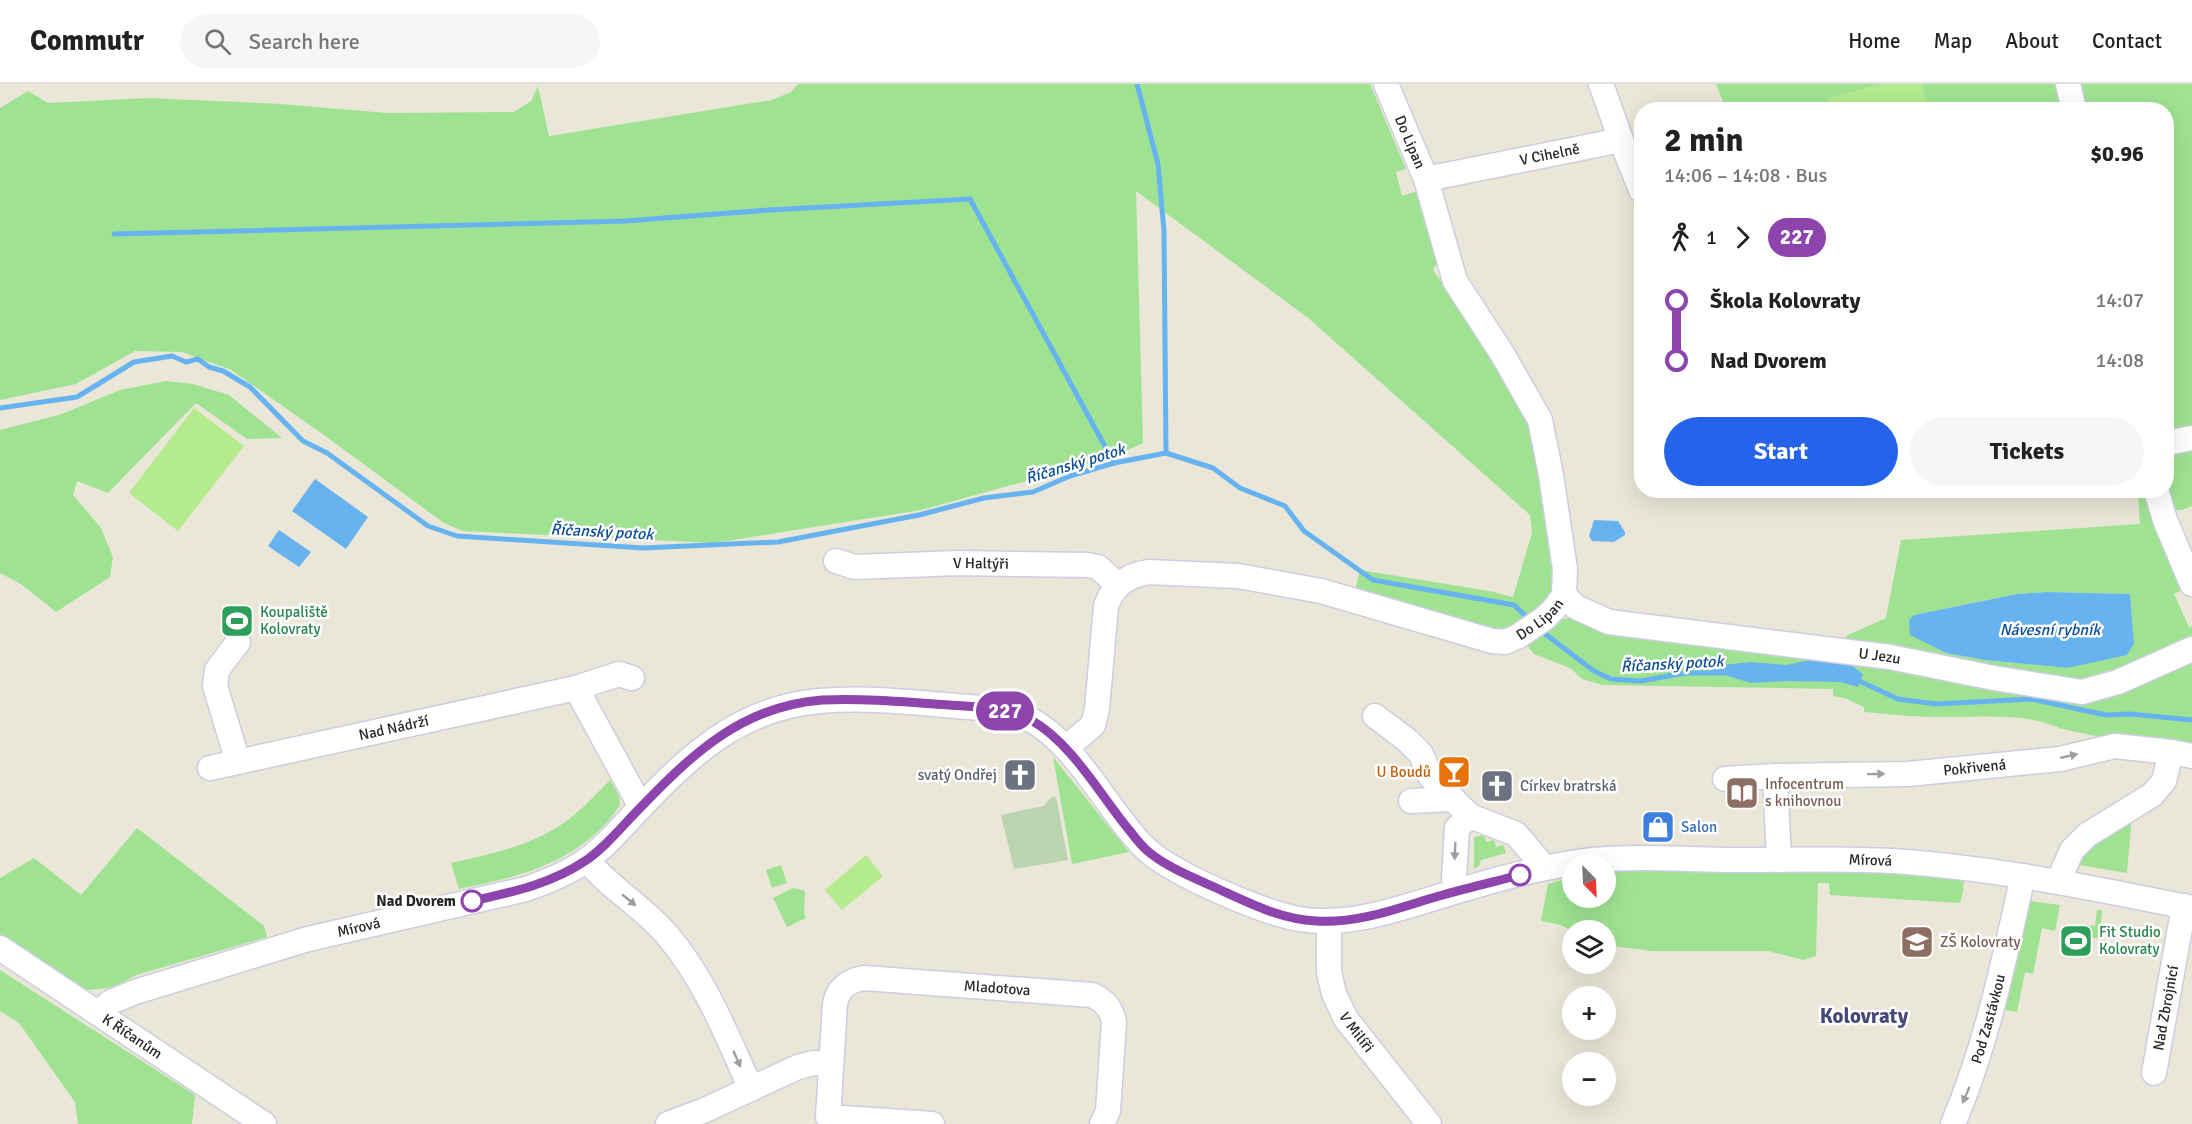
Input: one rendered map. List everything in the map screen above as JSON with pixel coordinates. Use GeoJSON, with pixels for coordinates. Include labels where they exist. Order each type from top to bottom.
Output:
{"type":"FeatureCollection","features":[{"type":"Feature","properties":{"kind":"street","name":"Do Lipan"},"geometry":{"type":"LineString","coordinates":[[1118,585],[1128,577],[1149,572],[1238,576],[1321,591],[1492,641],[1505,642],[1517,637],[1545,618],[1564,595],[1565,569],[1540,420],[1503,355],[1455,281],[1426,179],[1386,84]]}},
{"type":"Feature","properties":{"kind":"street"},"geometry":{"type":"LineString","coordinates":[[1601,84],[1634,172]]}},
{"type":"Feature","properties":{"kind":"street"},"geometry":{"type":"LineString","coordinates":[[2068,84],[2072,102]]}},
{"type":"Feature","properties":{"kind":"street","name":"V Cihelně"},"geometry":{"type":"LineString","coordinates":[[1426,179],[1621,140]]}},
{"type":"Feature","properties":{"kind":"street"},"geometry":{"type":"LineString","coordinates":[[2174,441],[2192,438]]}},
{"type":"Feature","properties":{"kind":"street"},"geometry":{"type":"LineString","coordinates":[[2158,498],[2165,520],[2192,584]]}},
{"type":"Feature","properties":{"kind":"street","name":"V Haltýři"},"geometry":{"type":"LineString","coordinates":[[836,561],[855,567],[958,563],[1087,565],[1098,567],[1118,585]]}},
{"type":"Feature","properties":{"kind":"street"},"geometry":{"type":"LineString","coordinates":[[1066,748],[1093,725],[1097,709],[1106,606],[1118,585]]}},
{"type":"Feature","properties":{"kind":"street","name":"U Jezu"},"geometry":{"type":"LineString","coordinates":[[1564,595],[1576,607],[1609,622],[1890,657],[1994,678],[2082,692],[2118,682],[2192,649]]}},
{"type":"Feature","properties":{"kind":"street"},"geometry":{"type":"LineString","coordinates":[[238,642],[217,670],[215,686],[238,762]]}},
{"type":"Feature","properties":{"kind":"street","name":"Nad Nádrží"},"geometry":{"type":"LineString","coordinates":[[210,768],[576,688],[619,674],[632,678]]}},
{"type":"Feature","properties":{"kind":"street"},"geometry":{"type":"LineString","coordinates":[[576,688],[641,807]]}},
{"type":"Feature","properties":{"kind":"street","name":"Mírová"},"geometry":{"type":"LineString","coordinates":[[98,1013],[111,1002],[135,992],[308,939],[526,889],[553,879],[587,860],[680,767],[712,740],[760,715],[803,703],[840,700],[881,700],[987,708],[1012,712],[1029,719],[1050,732],[1066,748],[1130,832],[1150,853],[1184,874],[1262,909],[1301,919],[1329,921],[1368,917],[1545,868],[1593,860],[1893,861],[2024,876],[2188,907]]}},
{"type":"Feature","properties":{"kind":"street"},"geometry":{"type":"LineString","coordinates":[[1376,716],[1421,754],[1430,776],[1470,816],[1516,834],[1545,868]]}},
{"type":"Feature","properties":{"kind":"street","name":"Pokřivená"},"geometry":{"type":"LineString","coordinates":[[1725,778],[1908,774],[2060,759],[2115,746],[2181,754],[2152,795],[2087,835],[2072,850],[2058,882]]}},
{"type":"Feature","properties":{"kind":"street"},"geometry":{"type":"LineString","coordinates":[[1775,776],[1779,860]]}},
{"type":"Feature","properties":{"kind":"street"},"geometry":{"type":"LineString","coordinates":[[1411,801],[1452,799]]}},
{"type":"Feature","properties":{"kind":"street"},"geometry":{"type":"LineString","coordinates":[[1456,891],[1454,879],[1456,828],[1470,816]]}},
{"type":"Feature","properties":{"kind":"street"},"geometry":{"type":"LineString","coordinates":[[587,860],[600,877],[654,922],[691,965],[708,995],[751,1089]]}},
{"type":"Feature","properties":{"kind":"street","name":"Pod Zastávkou"},"geometry":{"type":"LineString","coordinates":[[1953,1124],[1970,1084],[1992,1014],[2024,876]]}},
{"type":"Feature","properties":{"kind":"street","name":"Nad Zbrojnicí"},"geometry":{"type":"LineString","coordinates":[[2154,1073],[2188,907]]}},
{"type":"Feature","properties":{"kind":"street","name":"V Milíři"},"geometry":{"type":"LineString","coordinates":[[1329,921],[1329,972],[1334,994],[1346,1019],[1429,1124]]}},
{"type":"Feature","properties":{"kind":"street","name":"K Říčanům"},"geometry":{"type":"LineString","coordinates":[[0,948],[264,1124]]}},
{"type":"Feature","properties":{"kind":"street","name":"Mladotova"},"geometry":{"type":"LineString","coordinates":[[932,1124],[828,1117],[836,997],[847,983],[864,978],[1092,995],[1101,999],[1109,1008],[1114,1022],[1108,1111],[1102,1124]]}},
{"type":"Feature","properties":{"kind":"street"},"geometry":{"type":"LineString","coordinates":[[668,1124],[705,1110],[798,1067],[814,1063],[831,1064]]}},
{"type":"Feature","properties":{"kind":"green space"},"geometry":{"type":"Polygon","coordinates":[[[798,84],[1370,84],[1406,169],[1396,172],[1402,196],[1420,190],[1440,257],[1433,270],[1515,389],[1530,425],[1554,562],[1554,592],[1547,602],[1504,633],[1355,591],[1360,570],[1513,597],[1532,533],[1530,515],[1307,317],[1136,191],[1143,443],[1110,458],[921,510],[714,543],[463,531],[444,523],[231,370],[182,352],[135,351],[76,384],[0,400],[0,108],[28,91],[48,103],[149,98],[281,104],[386,113],[514,112],[531,101],[538,86],[549,136],[772,100],[791,92],[798,84]]]}},
{"type":"Feature","properties":{"kind":"green space"},"geometry":{"type":"Polygon","coordinates":[[[1716,84],[1883,84],[1829,98],[1830,102],[1723,102],[1716,84]]]}},
{"type":"Feature","properties":{"kind":"green space"},"geometry":{"type":"Polygon","coordinates":[[[1883,84],[1922,84],[1926,102],[1829,102],[1828,98],[1883,84]]]}},
{"type":"Feature","properties":{"kind":"green space"},"geometry":{"type":"Polygon","coordinates":[[[1922,84],[2056,84],[2061,102],[1926,102],[1922,84]]]}},
{"type":"Feature","properties":{"kind":"green space"},"geometry":{"type":"Polygon","coordinates":[[[2078,84],[2192,84],[2192,506],[2182,510],[2171,510],[2168,498],[2174,498],[2174,102],[2084,102],[2078,84]]]}},
{"type":"Feature","properties":{"kind":"green space"},"geometry":{"type":"Polygon","coordinates":[[[166,381],[193,384],[229,395],[282,438],[247,439],[196,403],[108,493],[77,481],[73,495],[101,528],[113,557],[110,577],[56,612],[21,584],[0,573],[0,430],[62,414],[120,390],[166,381]]]}},
{"type":"Feature","properties":{"kind":"green space"},"geometry":{"type":"Polygon","coordinates":[[[194,408],[244,446],[178,531],[129,493],[194,408]]]}},
{"type":"Feature","properties":{"kind":"green space"},"geometry":{"type":"Polygon","coordinates":[[[2138,498],[2150,498],[2184,589],[2174,594],[2189,627],[2192,626],[2192,756],[2062,729],[2032,720],[1985,716],[1929,717],[1864,712],[1864,707],[1847,699],[1833,696],[1833,689],[1602,685],[1582,679],[1570,668],[1534,654],[1525,643],[1559,620],[1574,617],[1713,641],[1722,649],[1758,654],[1771,648],[1844,661],[1846,636],[1886,618],[1901,540],[2140,524],[2138,498]],[[2046,592],[2017,594],[1914,615],[1910,634],[1946,653],[1985,660],[2067,668],[2130,594],[2046,592]]]}},
{"type":"Feature","properties":{"kind":"green space"},"geometry":{"type":"Polygon","coordinates":[[[1053,757],[1129,852],[1072,864],[1053,757]]]}},
{"type":"Feature","properties":{"kind":"green space"},"geometry":{"type":"Polygon","coordinates":[[[610,780],[619,796],[620,805],[588,840],[549,864],[505,879],[459,889],[451,863],[515,847],[545,834],[573,816],[610,780]]]}},
{"type":"Feature","properties":{"kind":"green space"},"geometry":{"type":"Polygon","coordinates":[[[1056,797],[1068,860],[1014,869],[1001,815],[1044,806],[1050,798],[1056,797]]]}},
{"type":"Feature","properties":{"kind":"green space"},"geometry":{"type":"Polygon","coordinates":[[[2132,814],[2127,873],[2073,864],[2077,854],[2132,814]]]}},
{"type":"Feature","properties":{"kind":"green space"},"geometry":{"type":"Polygon","coordinates":[[[137,828],[264,926],[267,937],[136,975],[108,988],[88,990],[71,986],[0,939],[0,878],[34,858],[81,895],[137,828]]]}},
{"type":"Feature","properties":{"kind":"green space"},"geometry":{"type":"Polygon","coordinates":[[[1484,835],[1486,842],[1494,840],[1496,847],[1503,845],[1506,853],[1481,860],[1479,866],[1474,869],[1474,837],[1484,835]]]}},
{"type":"Feature","properties":{"kind":"green space"},"geometry":{"type":"Polygon","coordinates":[[[866,855],[883,876],[842,910],[825,890],[866,855]]]}},
{"type":"Feature","properties":{"kind":"green space"},"geometry":{"type":"Polygon","coordinates":[[[781,865],[787,883],[772,888],[766,870],[781,865]]]}},
{"type":"Feature","properties":{"kind":"green space"},"geometry":{"type":"Polygon","coordinates":[[[1616,869],[1829,871],[1964,878],[1960,903],[1830,895],[1829,883],[1818,883],[1816,956],[1803,960],[1768,951],[1652,951],[1616,946],[1616,920],[1562,920],[1562,926],[1541,921],[1548,884],[1562,880],[1562,908],[1616,908],[1616,869]]]}},
{"type":"Feature","properties":{"kind":"green space"},"geometry":{"type":"Polygon","coordinates":[[[793,888],[805,891],[806,918],[787,927],[773,898],[793,888]]]}},
{"type":"Feature","properties":{"kind":"green space"},"geometry":{"type":"Polygon","coordinates":[[[2030,901],[2060,905],[2055,931],[2042,928],[2033,974],[2025,972],[2017,1012],[2005,1010],[2030,901]]]}},
{"type":"Feature","properties":{"kind":"green space"},"geometry":{"type":"Polygon","coordinates":[[[2097,910],[2102,910],[2100,939],[2083,936],[2086,925],[2095,926],[2097,910]]]}},
{"type":"Feature","properties":{"kind":"green space"},"geometry":{"type":"Polygon","coordinates":[[[0,970],[195,1095],[192,1124],[78,1124],[75,1102],[19,1023],[0,1011],[0,970]]]}},
{"type":"Feature","properties":{"kind":"water"},"geometry":{"type":"Polygon","coordinates":[[[315,479],[368,517],[346,549],[292,511],[315,479]]]}},
{"type":"Feature","properties":{"kind":"water"},"geometry":{"type":"Polygon","coordinates":[[[1594,520],[1618,521],[1625,535],[1614,542],[1592,541],[1589,536],[1594,520]]]}},
{"type":"Feature","properties":{"kind":"water"},"geometry":{"type":"Polygon","coordinates":[[[279,530],[311,552],[299,567],[268,546],[279,530]]]}},
{"type":"Feature","properties":{"kind":"water","name":"Návesní rybník"},"geometry":{"type":"Polygon","coordinates":[[[2046,592],[2130,594],[2134,644],[2127,655],[2067,668],[1985,660],[1946,653],[1910,635],[1909,620],[1914,615],[2017,594],[2046,592]]]}},
{"type":"Feature","properties":{"kind":"water"},"geometry":{"type":"Polygon","coordinates":[[[1820,658],[1852,666],[1863,674],[1858,687],[1840,682],[1751,683],[1711,671],[1712,666],[1751,662],[1786,665],[1820,658]]]}},
{"type":"Feature","properties":{"kind":"waterway"},"geometry":{"type":"LineString","coordinates":[[1137,84],[1158,164],[1164,231],[1166,453]]}},
{"type":"Feature","properties":{"kind":"waterway"},"geometry":{"type":"LineString","coordinates":[[114,234],[625,221],[769,210],[970,199],[1114,463]]}},
{"type":"Feature","properties":{"kind":"waterway","name":"Říčanský potok"},"geometry":{"type":"LineString","coordinates":[[0,408],[77,397],[134,362],[172,356],[186,362],[198,359],[209,367],[223,371],[250,387],[303,441],[327,453],[428,526],[457,536],[643,548],[778,542],[919,515],[984,498],[1033,492],[1070,476],[1114,463],[1166,453],[1213,468],[1240,488],[1285,506],[1304,531],[1373,580],[1514,605],[1531,621]]}},
{"type":"Feature","properties":{"kind":"waterway","name":"Říčanský potok"},"geometry":{"type":"LineString","coordinates":[[1540,630],[1594,671],[1611,679],[1641,681],[1685,673],[1724,673]]}},
{"type":"Feature","properties":{"kind":"waterway","name":"Říčanský potok"},"geometry":{"type":"LineString","coordinates":[[1855,679],[1898,699],[1936,704],[2031,699],[2106,715],[2130,714],[2192,720]]}},
{"type":"Feature","properties":{"kind":"bus line","name":"227"},"geometry":{"type":"LineString","coordinates":[[472,901],[526,889],[553,879],[587,860],[680,767],[712,740],[760,715],[785,706],[821,700],[881,700],[987,708],[1012,712],[1029,719],[1050,732],[1066,748],[1130,832],[1150,853],[1184,874],[1262,909],[1282,915],[1315,921],[1368,917],[1520,875]]}},
{"type":"Feature","properties":{"kind":"place","name":"Koupaliště Kolovraty"},"geometry":{"type":"Point","coordinates":[237,621]}},
{"type":"Feature","properties":{"kind":"place","name":"U Boudů"},"geometry":{"type":"Point","coordinates":[1454,772]}},
{"type":"Feature","properties":{"kind":"place","name":"svatý Ondřej"},"geometry":{"type":"Point","coordinates":[1020,775]}},
{"type":"Feature","properties":{"kind":"place","name":"Církev bratrská"},"geometry":{"type":"Point","coordinates":[1497,786]}},
{"type":"Feature","properties":{"kind":"place","name":"Infocentrum s knihovnou"},"geometry":{"type":"Point","coordinates":[1742,793]}},
{"type":"Feature","properties":{"kind":"place","name":"Salon"},"geometry":{"type":"Point","coordinates":[1658,827]}},
{"type":"Feature","properties":{"kind":"place","name":"Nad Dvorem"},"geometry":{"type":"Point","coordinates":[472,901]}},
{"type":"Feature","properties":{"kind":"place","name":"Fit Studio Kolovraty"},"geometry":{"type":"Point","coordinates":[2076,941]}},
{"type":"Feature","properties":{"kind":"place","name":"ZŠ Kolovraty"},"geometry":{"type":"Point","coordinates":[1917,942]}},
{"type":"Feature","properties":{"kind":"district","name":"Kolovraty"},"geometry":{"type":"Point","coordinates":[1864,1016]}}]}
